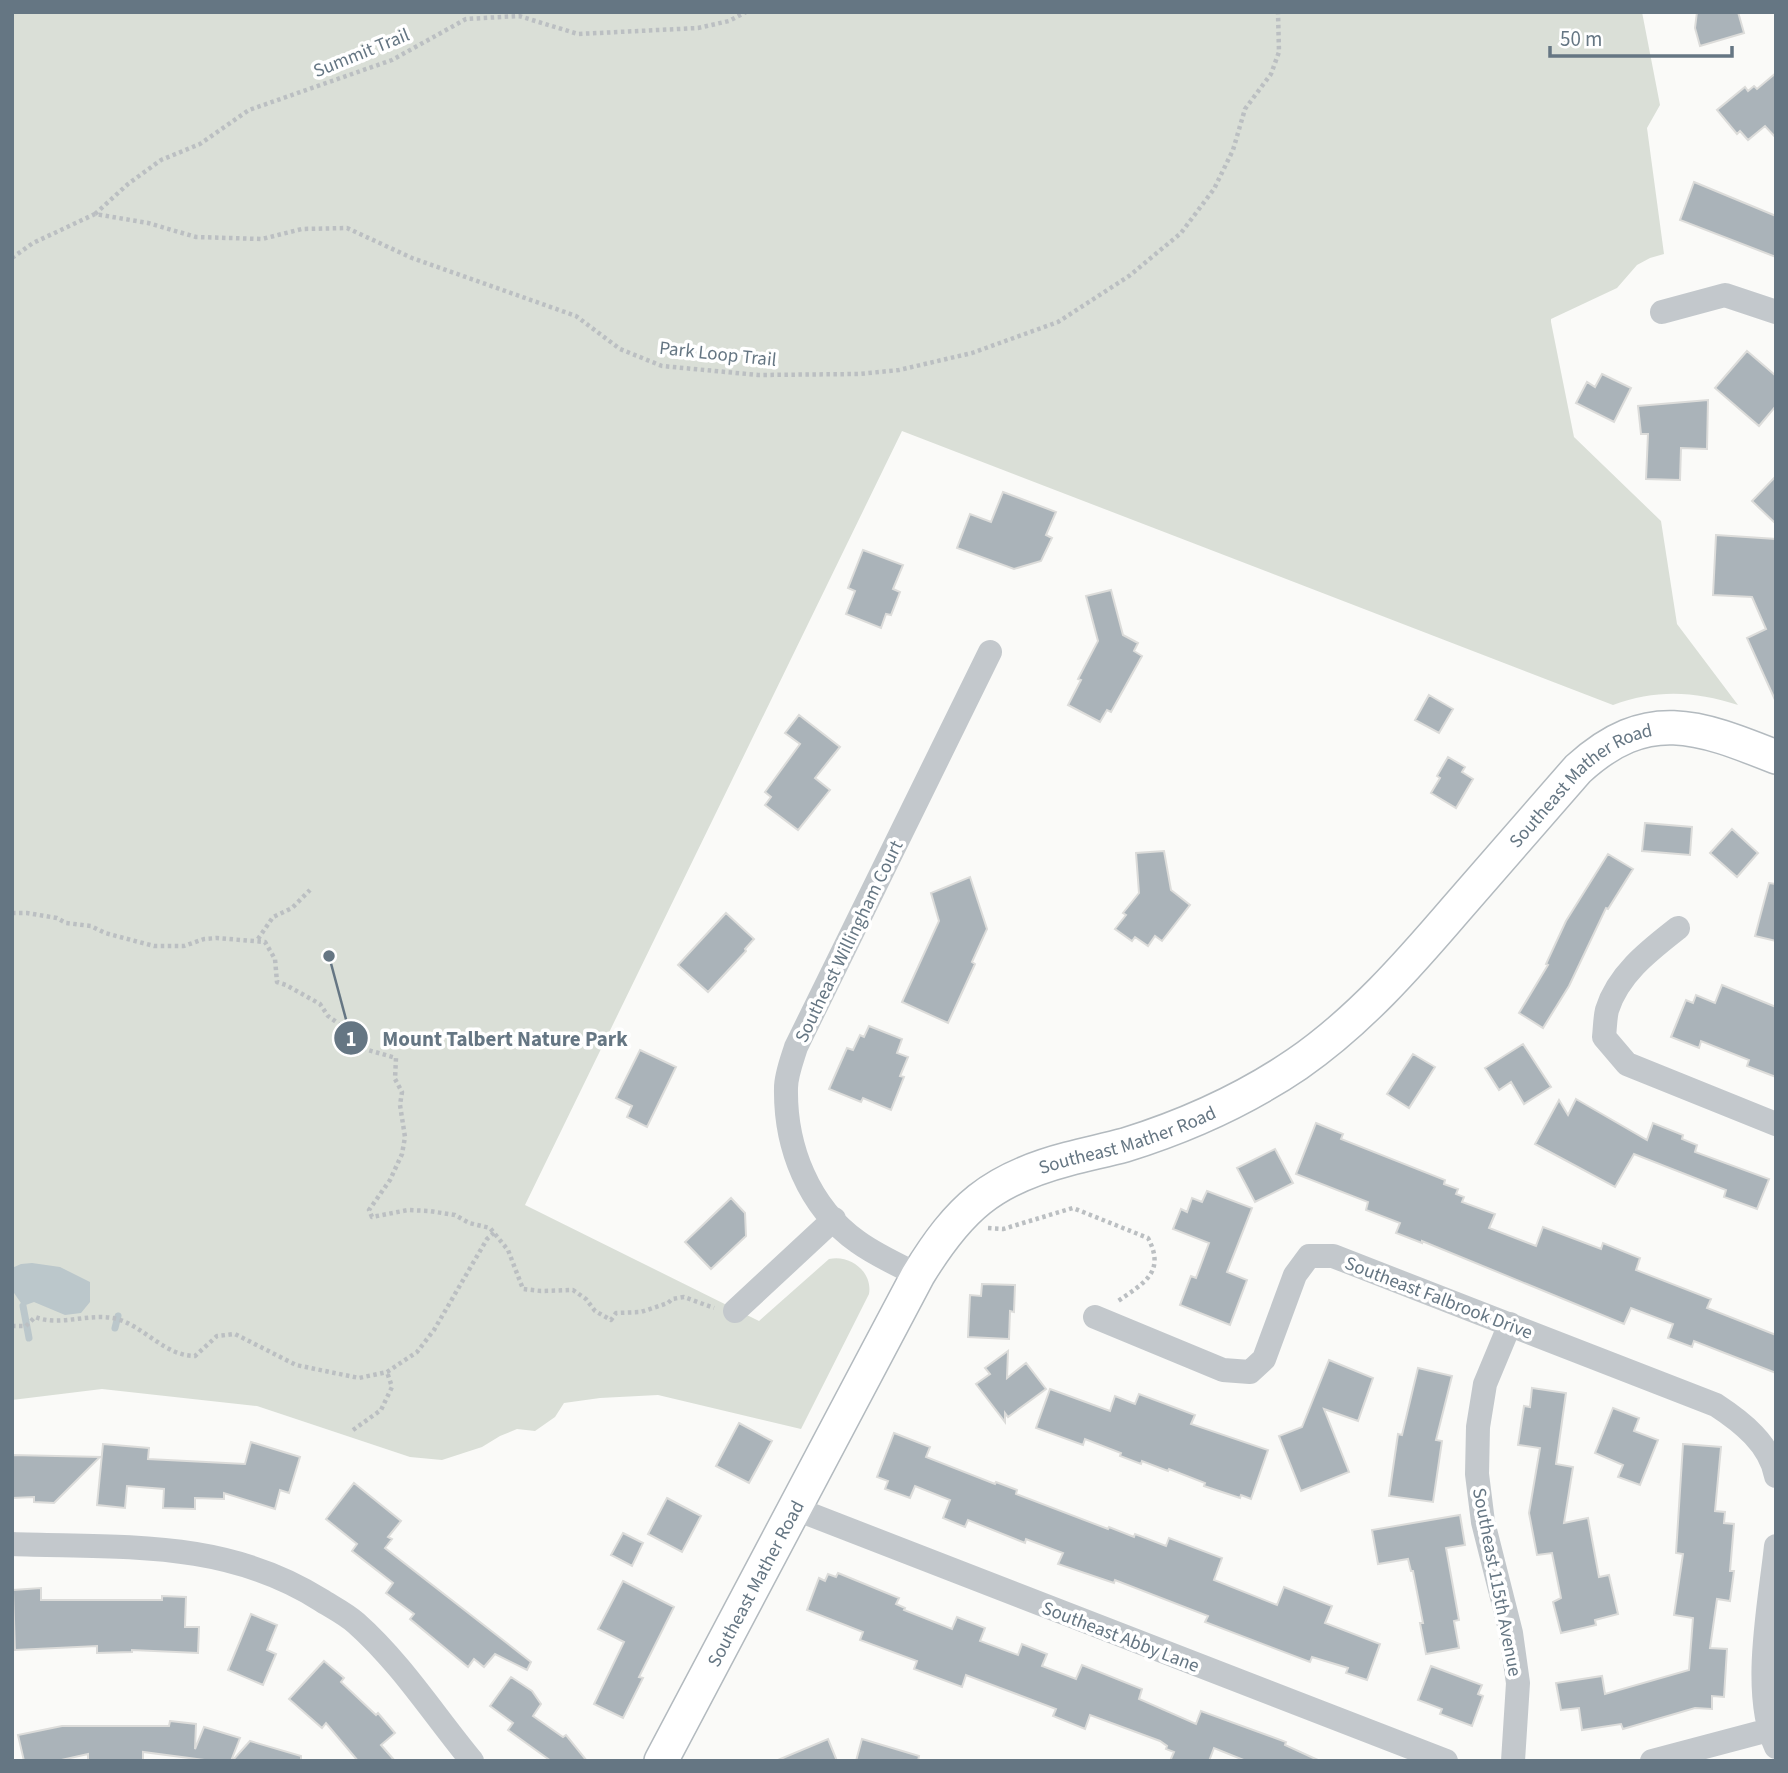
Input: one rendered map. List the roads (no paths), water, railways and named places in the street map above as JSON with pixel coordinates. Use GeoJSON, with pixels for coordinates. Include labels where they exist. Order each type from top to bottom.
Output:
{"type":"FeatureCollection","features":[{"type":"Feature","properties":{"kind":"street"},"geometry":{"type":"LineString","coordinates":[[1662,312],[1725,295],[1776,312]]}},
{"type":"Feature","properties":{"kind":"street","name":"Southeast Willingham Court"},"geometry":{"type":"LineString","coordinates":[[918,1275],[856,1241],[813,1194],[802,1175],[789,1132],[786,1085],[796,1046],[990,652]]}},
{"type":"Feature","properties":{"kind":"street","name":"Southeast Mather Road"},"geometry":{"type":"LineString","coordinates":[[662,1761],[918,1275],[937,1244],[967,1209],[992,1190],[1023,1173],[1068,1158],[1122,1146],[1179,1126],[1240,1098],[1300,1062],[1370,1004],[1578,769],[1607,745],[1644,730],[1688,728],[1730,738],[1776,757]]}},
{"type":"Feature","properties":{"kind":"street"},"geometry":{"type":"LineString","coordinates":[[1678,928],[1645,955],[1618,987],[1607,1011],[1604,1037],[1627,1064],[1776,1124]]}},
{"type":"Feature","properties":{"kind":"street"},"geometry":{"type":"LineString","coordinates":[[735,1311],[834,1219]]}},
{"type":"Feature","properties":{"kind":"street","name":"Southeast Falbrook Drive"},"geometry":{"type":"LineString","coordinates":[[1095,1317],[1223,1370],[1250,1373],[1265,1359],[1295,1275],[1309,1256],[1333,1256],[1716,1405],[1741,1421],[1762,1445],[1776,1476]]}},
{"type":"Feature","properties":{"kind":"street","name":"Southeast 115th Avenue"},"geometry":{"type":"LineString","coordinates":[[1510,1324],[1485,1384],[1478,1427],[1477,1474],[1483,1522],[1511,1633],[1518,1683],[1517,1732],[1513,1761]]}},
{"type":"Feature","properties":{"kind":"street","name":"Southeast Abby Lane"},"geometry":{"type":"LineString","coordinates":[[796,1509],[1446,1761]]}},
{"type":"Feature","properties":{"kind":"street"},"geometry":{"type":"LineString","coordinates":[[12,1545],[165,1549],[204,1554],[250,1565],[296,1584],[354,1621],[387,1653],[472,1761]]}},
{"type":"Feature","properties":{"kind":"street"},"geometry":{"type":"LineString","coordinates":[[1652,1761],[1772,1739],[1763,1665],[1776,1546]]}},
{"type":"Feature","properties":{"kind":"waterway"},"geometry":{"type":"LineString","coordinates":[[23,1306],[29,1338]]}},
{"type":"Feature","properties":{"kind":"waterway"},"geometry":{"type":"LineString","coordinates":[[115,1328],[118,1316]]}},
{"type":"Feature","properties":{"kind":"place","name":"Mount Talbert Nature Park"},"geometry":{"type":"Point","coordinates":[329,956]}}]}
